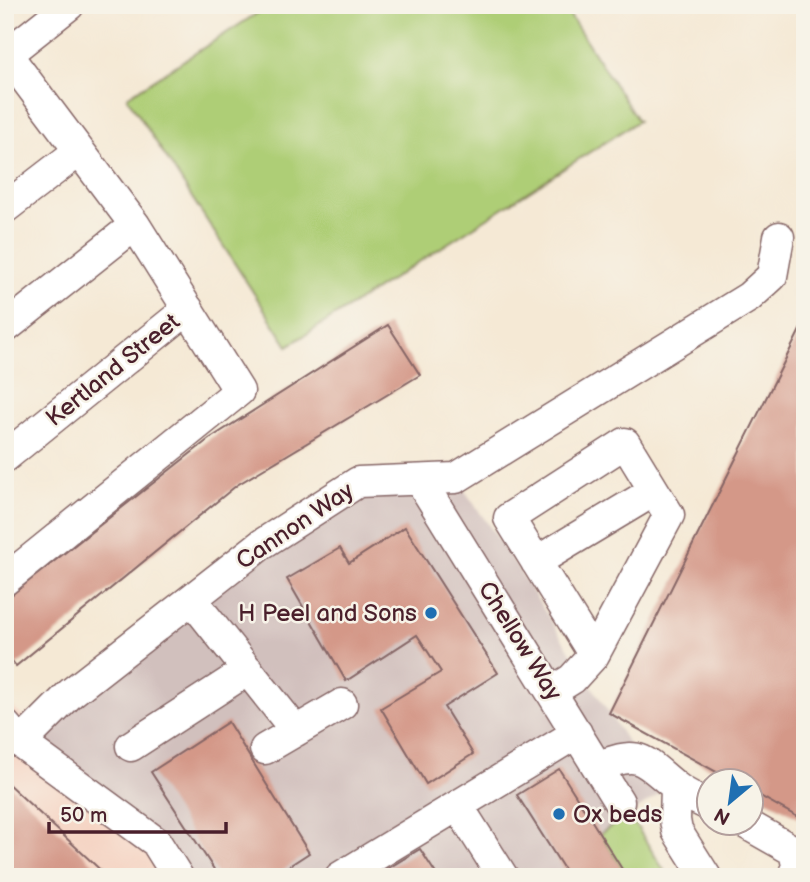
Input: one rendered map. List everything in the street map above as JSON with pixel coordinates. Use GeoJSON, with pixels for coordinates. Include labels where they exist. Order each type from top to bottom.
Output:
{"type":"FeatureCollection","features":[{"type":"Feature","properties":{"kind":"street"},"geometry":{"type":"LineString","coordinates":[[5,580],[239,391],[135,225],[6,53],[69,5]]}},
{"type":"Feature","properties":{"kind":"street"},"geometry":{"type":"LineString","coordinates":[[5,208],[79,150]]}},
{"type":"Feature","properties":{"kind":"street"},"geometry":{"type":"LineString","coordinates":[[5,328],[135,225]]}},
{"type":"Feature","properties":{"kind":"street","name":"Cannon Way"},"geometry":{"type":"LineString","coordinates":[[13,734],[71,693],[262,544],[358,482],[456,478],[749,297],[772,276],[779,237]]}},
{"type":"Feature","properties":{"kind":"street","name":"Kertland Street"},"geometry":{"type":"LineString","coordinates":[[5,457],[188,309]]}},
{"type":"Feature","properties":{"kind":"street"},"geometry":{"type":"LineString","coordinates":[[551,692],[572,679],[594,655],[669,515],[625,443],[509,518],[594,655]]}},
{"type":"Feature","properties":{"kind":"street","name":"Chellow Way"},"geometry":{"type":"LineString","coordinates":[[421,480],[619,802]]}},
{"type":"Feature","properties":{"kind":"street"},"geometry":{"type":"LineString","coordinates":[[536,562],[654,491]]}},
{"type":"Feature","properties":{"kind":"street"},"geometry":{"type":"LineString","coordinates":[[192,600],[296,731]]}},
{"type":"Feature","properties":{"kind":"street"},"geometry":{"type":"LineString","coordinates":[[131,746],[248,670]]}},
{"type":"Feature","properties":{"kind":"street"},"geometry":{"type":"LineString","coordinates":[[265,749],[342,704]]}},
{"type":"Feature","properties":{"kind":"street"},"geometry":{"type":"LineString","coordinates":[[340,877],[577,733]]}},
{"type":"Feature","properties":{"kind":"street"},"geometry":{"type":"LineString","coordinates":[[13,734],[156,842],[178,877]]}},
{"type":"Feature","properties":{"kind":"street"},"geometry":{"type":"LineString","coordinates":[[598,767],[622,757],[635,758],[657,769],[676,787],[694,797]]}},
{"type":"Feature","properties":{"kind":"street"},"geometry":{"type":"LineString","coordinates":[[676,787],[677,831],[706,877]]}},
{"type":"Feature","properties":{"kind":"street"},"geometry":{"type":"LineString","coordinates":[[458,806],[503,877]]}},
{"type":"Feature","properties":{"kind":"street"},"geometry":{"type":"LineString","coordinates":[[764,834],[794,850],[797,865],[793,877]]}},
{"type":"Feature","properties":{"kind":"shaded area"},"geometry":{"type":"Polygon","coordinates":[[[456,478],[508,553],[660,794],[600,834],[627,877],[178,877],[156,842],[32,727],[358,482],[456,478]]]}},
{"type":"Feature","properties":{"kind":"shaded area"},"geometry":{"type":"Polygon","coordinates":[[[5,700],[156,842],[178,877],[5,877],[5,700]]]}},
{"type":"Feature","properties":{"kind":"green space"},"geometry":{"type":"Polygon","coordinates":[[[270,5],[563,5],[638,121],[288,346],[127,97],[270,5]]]}},
{"type":"Feature","properties":{"kind":"green space"},"geometry":{"type":"Polygon","coordinates":[[[629,814],[668,877],[627,877],[600,834],[629,814]]]}},
{"type":"Feature","properties":{"kind":"building"},"geometry":{"type":"Polygon","coordinates":[[[805,320],[805,821],[764,798],[764,766],[706,766],[609,713],[805,320]]]}},
{"type":"Feature","properties":{"kind":"building"},"geometry":{"type":"Polygon","coordinates":[[[388,325],[420,375],[237,485],[16,666],[5,653],[5,600],[209,439],[388,325]]]}},
{"type":"Feature","properties":{"kind":"building"},"geometry":{"type":"Polygon","coordinates":[[[405,527],[498,673],[444,707],[473,754],[426,784],[381,708],[441,672],[417,635],[346,681],[287,579],[340,548],[349,563],[405,527]]]}},
{"type":"Feature","properties":{"kind":"building"},"geometry":{"type":"Polygon","coordinates":[[[228,722],[309,853],[272,877],[219,877],[151,772],[228,722]]]}},
{"type":"Feature","properties":{"kind":"building","name":"Ox beds"},"geometry":{"type":"Polygon","coordinates":[[[559,769],[627,877],[569,877],[517,795],[559,769]]]}},
{"type":"Feature","properties":{"kind":"building"},"geometry":{"type":"Polygon","coordinates":[[[5,781],[108,877],[5,877],[5,781]]]}},
{"type":"Feature","properties":{"kind":"building"},"geometry":{"type":"Polygon","coordinates":[[[420,849],[438,877],[374,877],[420,849]]]}},
{"type":"Feature","properties":{"kind":"place","name":"H Peel and Sons"},"geometry":{"type":"Point","coordinates":[431,613]}},
{"type":"Feature","properties":{"kind":"place","name":"Ox beds"},"geometry":{"type":"Point","coordinates":[559,814]}}]}
